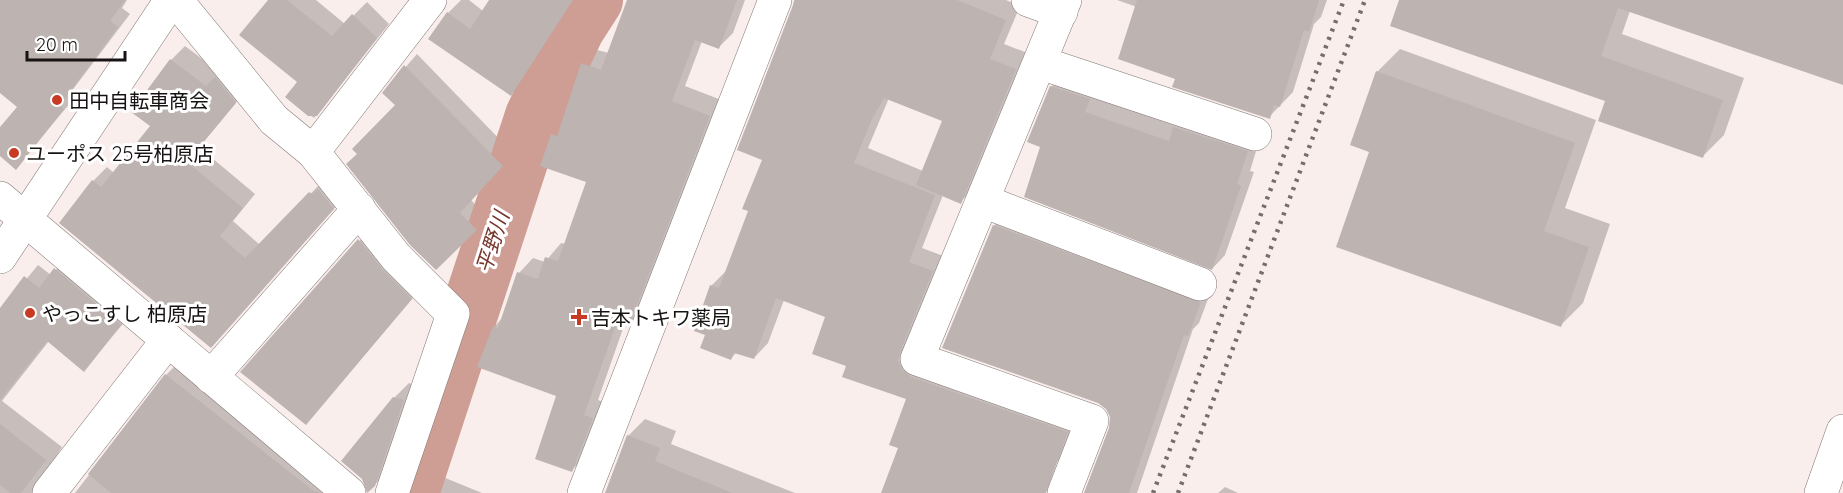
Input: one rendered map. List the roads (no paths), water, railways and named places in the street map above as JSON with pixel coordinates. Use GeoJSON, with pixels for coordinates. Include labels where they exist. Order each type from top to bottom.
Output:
{"type":"FeatureCollection","features":[{"type":"Feature","properties":{"kind":"main road"},"geometry":{"type":"LineString","coordinates":[[0,257],[171,0]]}},
{"type":"Feature","properties":{"kind":"main road"},"geometry":{"type":"LineString","coordinates":[[176,0],[274,120],[313,152],[396,257],[453,314],[392,493]]}},
{"type":"Feature","properties":{"kind":"main road"},"geometry":{"type":"LineString","coordinates":[[313,152],[430,0]]}},
{"type":"Feature","properties":{"kind":"main road"},"geometry":{"type":"LineString","coordinates":[[584,493],[775,0]]}},
{"type":"Feature","properties":{"kind":"main road"},"geometry":{"type":"LineString","coordinates":[[1028,0],[1063,6],[917,359],[1092,421],[1064,493]]}},
{"type":"Feature","properties":{"kind":"main road"},"geometry":{"type":"LineString","coordinates":[[1041,63],[1255,134]]}},
{"type":"Feature","properties":{"kind":"main road"},"geometry":{"type":"LineString","coordinates":[[0,198],[349,493]]}},
{"type":"Feature","properties":{"kind":"main road"},"geometry":{"type":"LineString","coordinates":[[983,201],[1200,284]]}},
{"type":"Feature","properties":{"kind":"main road"},"geometry":{"type":"LineString","coordinates":[[211,377],[359,209]]}},
{"type":"Feature","properties":{"kind":"main road"},"geometry":{"type":"LineString","coordinates":[[49,493],[168,340]]}},
{"type":"Feature","properties":{"kind":"main road"},"geometry":{"type":"LineString","coordinates":[[1821,493],[1843,431]]}},
{"type":"Feature","properties":{"kind":"waterway","name":"平野川"},"geometry":{"type":"LineString","coordinates":[[410,493],[534,116],[576,28],[594,0]]}},
{"type":"Feature","properties":{"kind":"railway"},"geometry":{"type":"LineString","coordinates":[[1153,493],[1344,0]]}},
{"type":"Feature","properties":{"kind":"railway"},"geometry":{"type":"LineString","coordinates":[[1178,493],[1365,0]]}},
{"type":"Feature","properties":{"kind":"place","name":"田中自転車商会"},"geometry":{"type":"Point","coordinates":[57,100]}},
{"type":"Feature","properties":{"kind":"place","name":"ユーポス 25号柏原店"},"geometry":{"type":"Point","coordinates":[14,153]}},
{"type":"Feature","properties":{"kind":"place","name":"やっこすし 柏原店"},"geometry":{"type":"Point","coordinates":[30,313]}},
{"type":"Feature","properties":{"kind":"place","name":"吉本トキワ薬局"},"geometry":{"type":"Point","coordinates":[579,317]}}]}
